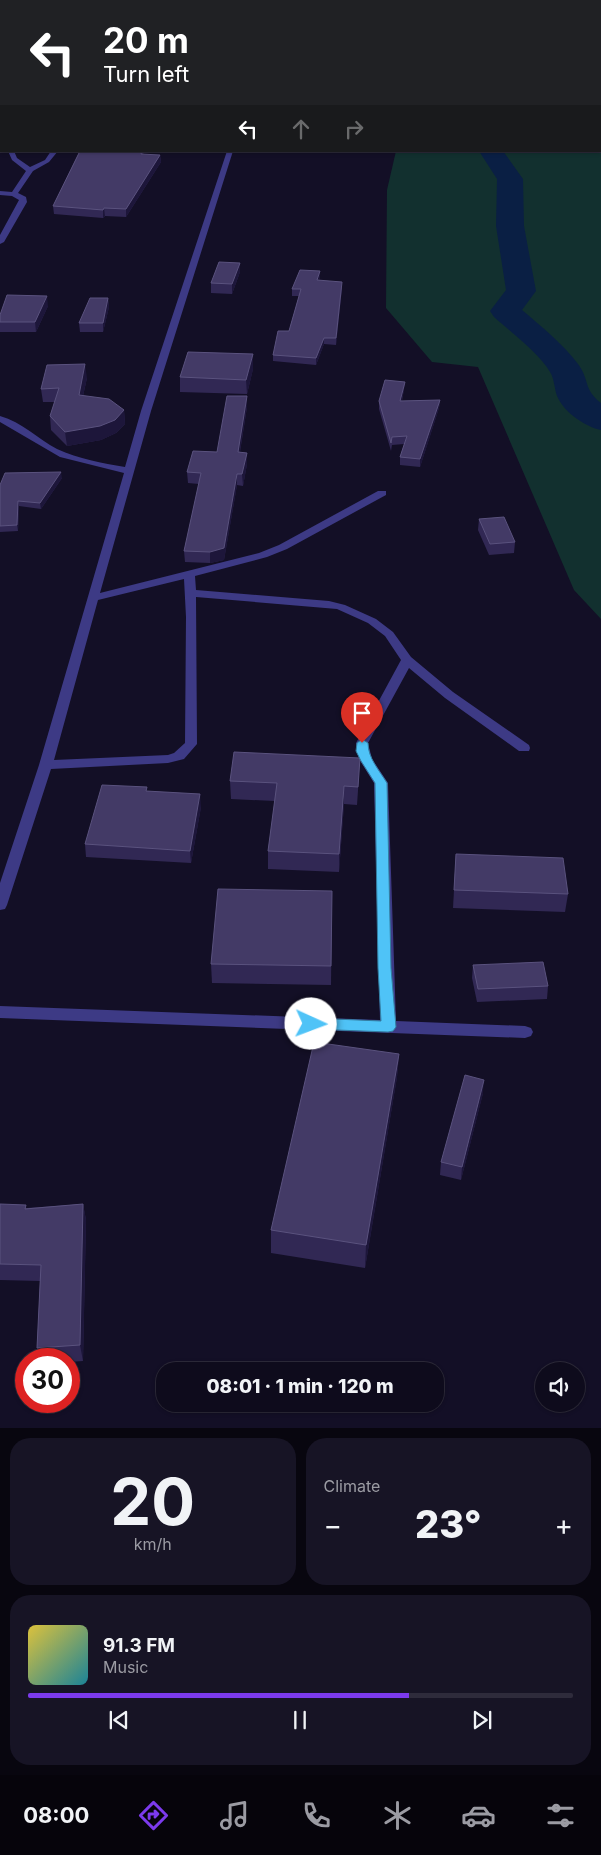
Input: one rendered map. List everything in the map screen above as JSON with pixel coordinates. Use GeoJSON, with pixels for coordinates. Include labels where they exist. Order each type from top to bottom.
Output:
{"type":"FeatureCollection","features":[{"type":"Feature","properties":{"kind":"street"},"geometry":{"type":"LineString","coordinates":[[11,152],[14,159],[30,170]]}},
{"type":"Feature","properties":{"kind":"street"},"geometry":{"type":"LineString","coordinates":[[14,194],[30,170],[47,160],[54,152]]}},
{"type":"Feature","properties":{"kind":"street"},"geometry":{"type":"LineString","coordinates":[[0,905],[46,765],[149,402],[230,152]]}},
{"type":"Feature","properties":{"kind":"street"},"geometry":{"type":"LineString","coordinates":[[0,193],[14,194],[22,198],[23,202],[0,242]]}},
{"type":"Feature","properties":{"kind":"street"},"geometry":{"type":"LineString","coordinates":[[0,419],[16,424],[53,450],[81,461],[130,471]]}},
{"type":"Feature","properties":{"kind":"street"},"geometry":{"type":"LineString","coordinates":[[94,598],[237,564],[283,547],[382,493]]}},
{"type":"Feature","properties":{"kind":"street"},"geometry":{"type":"LineString","coordinates":[[46,765],[168,759],[179,756],[191,744],[192,617],[189,575]]}},
{"type":"Feature","properties":{"kind":"street"},"geometry":{"type":"LineString","coordinates":[[189,593],[329,604],[341,607],[372,621],[389,634],[407,660],[449,695],[524,748]]}},
{"type":"Feature","properties":{"kind":"street"},"geometry":{"type":"LineString","coordinates":[[388,1027],[384,968],[381,783],[362,751],[362,743],[407,660]]}},
{"type":"Feature","properties":{"kind":"street"},"geometry":{"type":"LineString","coordinates":[[0,1012],[525,1032]]}},
{"type":"Feature","properties":{"kind":"green space"},"geometry":{"type":"Polygon","coordinates":[[[396,152],[601,152],[601,619],[574,590],[478,367],[432,362],[386,308],[387,190],[396,152]]]}},
{"type":"Feature","properties":{"kind":"building"},"geometry":{"type":"Polygon","coordinates":[[[80,152],[142,152],[141,154],[160,155],[126,209],[104,208],[103,210],[53,206],[80,152]]]}},
{"type":"Feature","properties":{"kind":"building"},"geometry":{"type":"Polygon","coordinates":[[[219,262],[240,263],[232,284],[211,283],[219,262]]]}},
{"type":"Feature","properties":{"kind":"building"},"geometry":{"type":"Polygon","coordinates":[[[300,270],[320,271],[317,280],[342,282],[336,338],[324,338],[316,358],[273,355],[278,331],[289,331],[301,289],[292,289],[300,270]]]}},
{"type":"Feature","properties":{"kind":"building"},"geometry":{"type":"Polygon","coordinates":[[[7,295],[47,296],[35,322],[0,322],[0,315],[7,295]]]}},
{"type":"Feature","properties":{"kind":"building"},"geometry":{"type":"Polygon","coordinates":[[[90,298],[108,298],[103,323],[79,323],[90,298]]]}},
{"type":"Feature","properties":{"kind":"building"},"geometry":{"type":"Polygon","coordinates":[[[188,352],[253,354],[246,380],[180,377],[188,352]]]}},
{"type":"Feature","properties":{"kind":"building"},"geometry":{"type":"Polygon","coordinates":[[[85,364],[79,395],[109,399],[124,410],[115,420],[100,426],[65,432],[50,416],[59,388],[41,389],[47,365],[85,364]]]}},
{"type":"Feature","properties":{"kind":"building"},"geometry":{"type":"Polygon","coordinates":[[[385,380],[405,382],[400,401],[440,400],[420,459],[400,457],[407,436],[392,437],[391,443],[379,401],[385,380]]]}},
{"type":"Feature","properties":{"kind":"building"},"geometry":{"type":"Polygon","coordinates":[[[227,396],[247,396],[238,452],[247,453],[242,474],[237,474],[224,548],[210,552],[184,551],[201,473],[187,472],[193,451],[217,452],[227,396]]]}},
{"type":"Feature","properties":{"kind":"building"},"geometry":{"type":"Polygon","coordinates":[[[61,472],[40,503],[18,501],[17,525],[0,526],[0,485],[5,473],[61,472]]]}},
{"type":"Feature","properties":{"kind":"building"},"geometry":{"type":"Polygon","coordinates":[[[504,517],[515,542],[490,544],[479,519],[504,517]]]}},
{"type":"Feature","properties":{"kind":"building"},"geometry":{"type":"Polygon","coordinates":[[[234,752],[360,758],[358,787],[344,786],[339,854],[268,851],[277,783],[230,781],[234,752]]]}},
{"type":"Feature","properties":{"kind":"building"},"geometry":{"type":"Polygon","coordinates":[[[102,785],[147,787],[146,791],[200,794],[190,851],[85,844],[102,785]]]}},
{"type":"Feature","properties":{"kind":"building"},"geometry":{"type":"Polygon","coordinates":[[[456,854],[563,858],[568,894],[454,890],[456,854]]]}},
{"type":"Feature","properties":{"kind":"building"},"geometry":{"type":"Polygon","coordinates":[[[218,889],[332,891],[331,966],[211,964],[218,889]]]}},
{"type":"Feature","properties":{"kind":"building"},"geometry":{"type":"Polygon","coordinates":[[[543,962],[548,986],[478,989],[473,965],[543,962]]]}},
{"type":"Feature","properties":{"kind":"building"},"geometry":{"type":"Polygon","coordinates":[[[314,1042],[399,1054],[366,1245],[271,1230],[314,1042]]]}},
{"type":"Feature","properties":{"kind":"building"},"geometry":{"type":"Polygon","coordinates":[[[465,1075],[484,1080],[462,1167],[441,1162],[465,1075]]]}},
{"type":"Feature","properties":{"kind":"building"},"geometry":{"type":"Polygon","coordinates":[[[0,1204],[26,1205],[25,1209],[83,1204],[80,1345],[37,1348],[41,1265],[0,1264],[0,1204]]]}},
{"type":"Feature","properties":{"kind":"waterway"},"geometry":{"type":"LineString","coordinates":[[492,152],[510,179],[510,226],[521,291],[505,311],[542,343],[566,370],[575,399],[601,420]]}},
{"type":"Feature","properties":{"kind":"route"},"geometry":{"type":"LineString","coordinates":[[311,1024],[388,1027],[384,968],[381,783],[371,770],[362,751],[362,743]]}}]}
